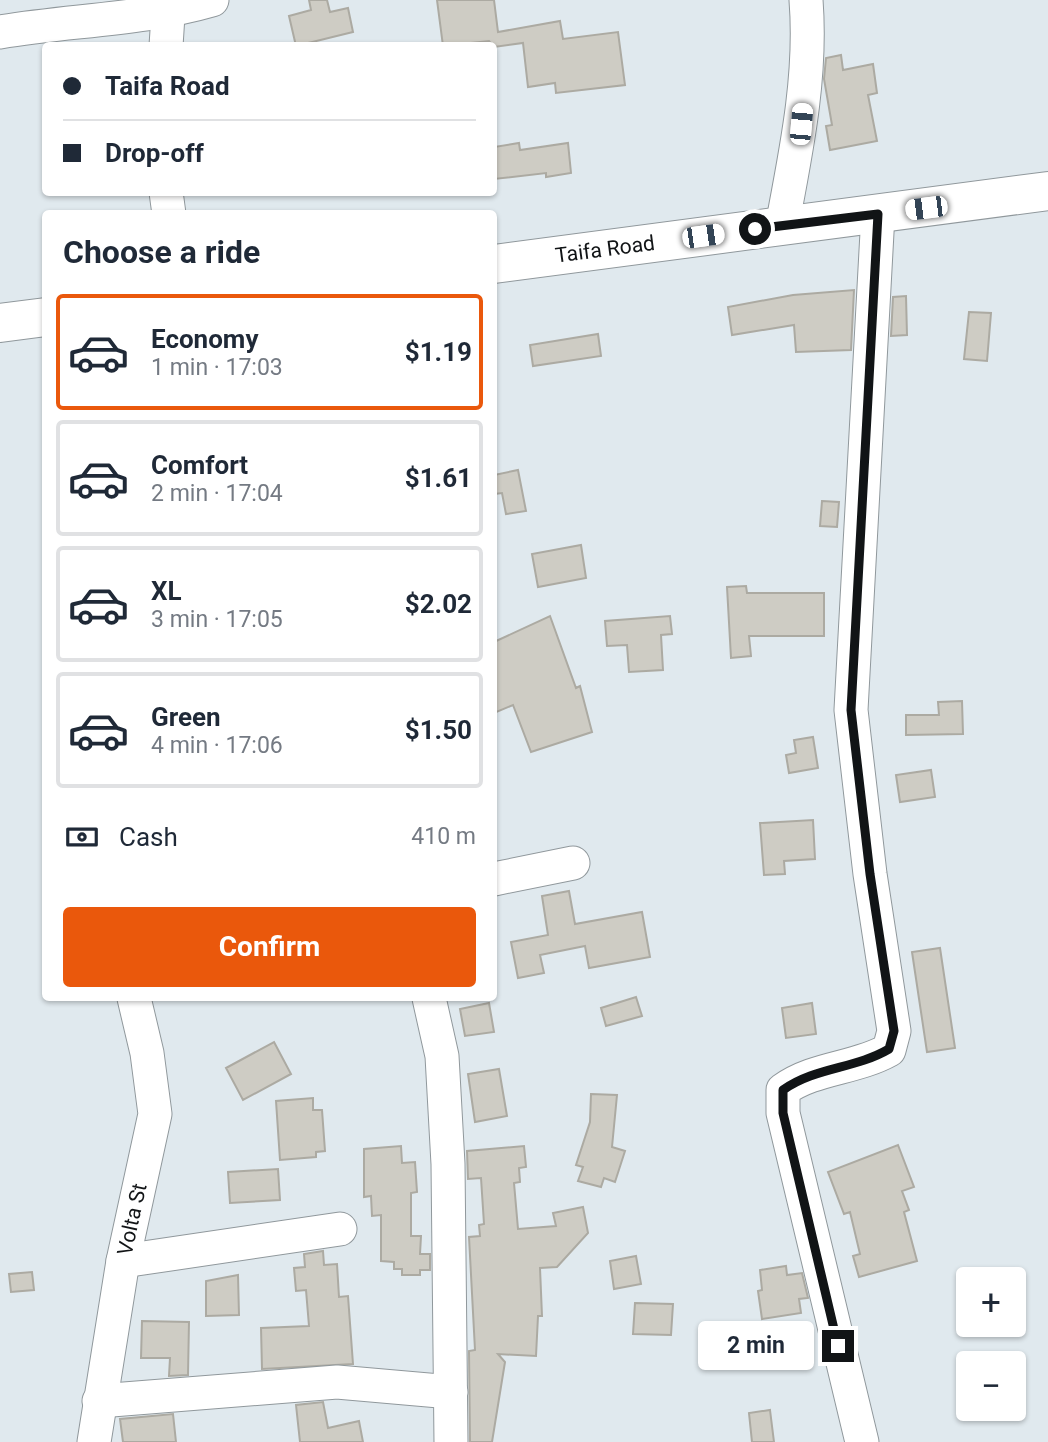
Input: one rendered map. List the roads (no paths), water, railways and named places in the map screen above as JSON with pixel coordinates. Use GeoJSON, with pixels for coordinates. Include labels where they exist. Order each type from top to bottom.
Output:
{"type":"FeatureCollection","features":[{"type":"Feature","properties":{"kind":"highway","name":"Taifa Road"},"geometry":{"type":"LineString","coordinates":[[497,264],[1048,191]]}},
{"type":"Feature","properties":{"kind":"highway"},"geometry":{"type":"LineString","coordinates":[[0,323],[42,318]]}},
{"type":"Feature","properties":{"kind":"street"},"geometry":{"type":"LineString","coordinates":[[0,32],[212,0]]}},
{"type":"Feature","properties":{"kind":"street"},"geometry":{"type":"LineString","coordinates":[[782,226],[801,124],[808,26],[806,0]]}},
{"type":"Feature","properties":{"kind":"street"},"geometry":{"type":"LineString","coordinates":[[166,42],[169,6]]}},
{"type":"Feature","properties":{"kind":"street"},"geometry":{"type":"LineString","coordinates":[[862,1442],[783,1113],[783,1090],[801,1077],[869,1061],[889,1049],[894,1031],[870,874],[851,710],[878,214]]}},
{"type":"Feature","properties":{"kind":"street"},"geometry":{"type":"LineString","coordinates":[[497,878],[573,863]]}},
{"type":"Feature","properties":{"kind":"street","name":"Volta St"},"geometry":{"type":"LineString","coordinates":[[94,1442],[123,1261],[155,1114],[147,1053],[135,1001]]}},
{"type":"Feature","properties":{"kind":"street"},"geometry":{"type":"LineString","coordinates":[[430,1001],[442,1056],[447,1150],[451,1442]]}},
{"type":"Feature","properties":{"kind":"street"},"geometry":{"type":"LineString","coordinates":[[123,1261],[340,1229]]}},
{"type":"Feature","properties":{"kind":"street"},"geometry":{"type":"LineString","coordinates":[[99,1401],[337,1382],[451,1392]]}}]}
